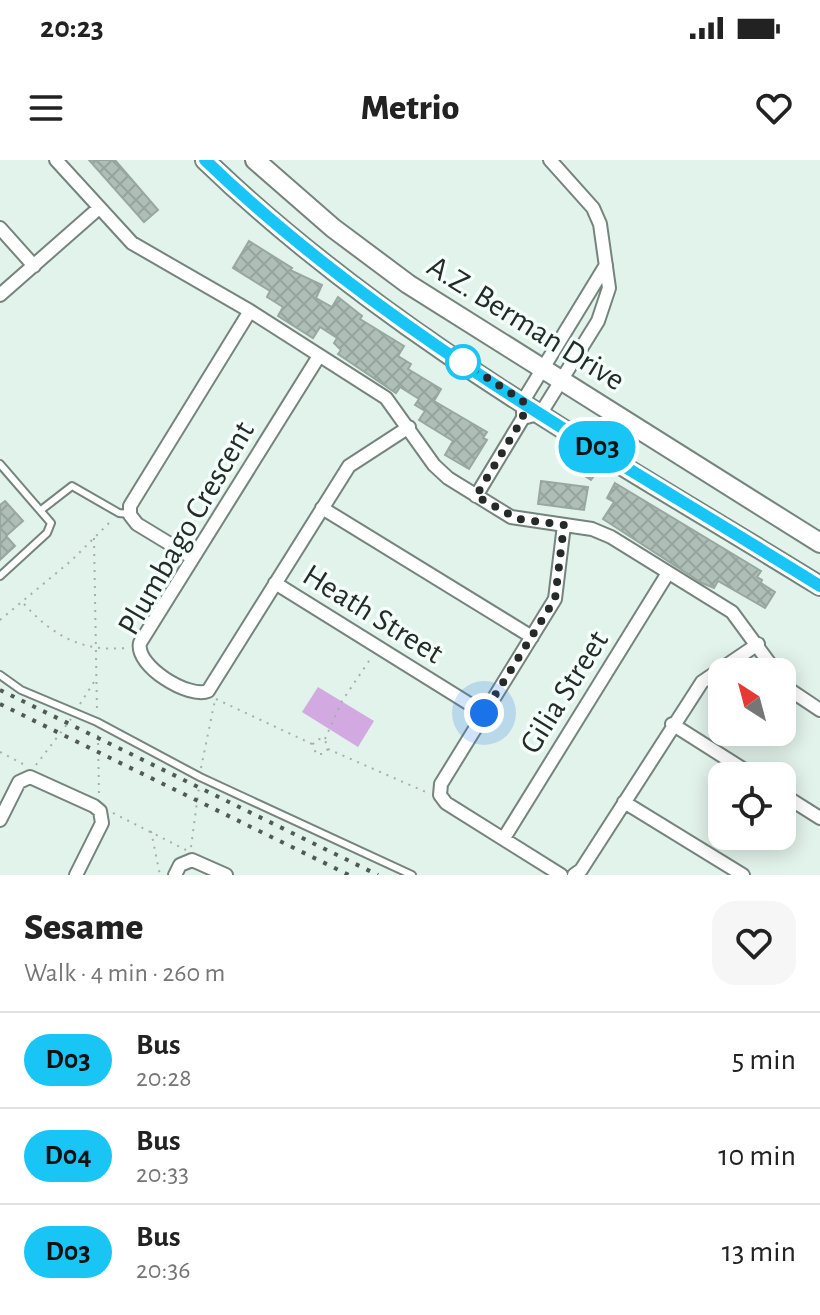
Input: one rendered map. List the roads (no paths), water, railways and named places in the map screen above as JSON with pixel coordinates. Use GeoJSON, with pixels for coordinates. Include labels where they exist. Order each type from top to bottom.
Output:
{"type":"FeatureCollection","features":[{"type":"Feature","properties":{"kind":"main road","name":"A.Z. Berman Drive"},"geometry":{"type":"LineString","coordinates":[[205,160],[265,218],[333,274],[529,411],[820,586]]}},
{"type":"Feature","properties":{"kind":"main road","name":"A.Z. Berman Drive"},"geometry":{"type":"LineString","coordinates":[[256,161],[360,250],[543,370],[820,543]]}},
{"type":"Feature","properties":{"kind":"street"},"geometry":{"type":"LineString","coordinates":[[56,160],[132,243],[250,311],[386,398],[440,472],[518,519],[602,532],[732,612],[767,658]]}},
{"type":"Feature","properties":{"kind":"street"},"geometry":{"type":"LineString","coordinates":[[476,496],[529,411],[560,380],[605,304],[609,288],[600,224],[593,208],[550,160]]}},
{"type":"Feature","properties":{"kind":"street"},"geometry":{"type":"LineString","coordinates":[[0,295],[99,208]]}},
{"type":"Feature","properties":{"kind":"street"},"geometry":{"type":"LineString","coordinates":[[0,228],[34,266]]}},
{"type":"Feature","properties":{"kind":"street"},"geometry":{"type":"LineString","coordinates":[[529,411],[543,370],[606,265]]}},
{"type":"Feature","properties":{"kind":"street"},"geometry":{"type":"LineString","coordinates":[[193,558],[125,514],[250,311]]}},
{"type":"Feature","properties":{"kind":"street","name":"Plumbago Crescent"},"geometry":{"type":"LineString","coordinates":[[319,356],[139,647],[145,664],[191,693],[208,691],[349,466],[409,427]]}},
{"type":"Feature","properties":{"kind":"street"},"geometry":{"type":"LineString","coordinates":[[322,508],[532,637]]}},
{"type":"Feature","properties":{"kind":"street"},"geometry":{"type":"LineString","coordinates":[[561,875],[446,803],[440,795],[441,784],[555,599],[564,525]]}},
{"type":"Feature","properties":{"kind":"street","name":"Gilia Street"},"geometry":{"type":"LineString","coordinates":[[504,838],[668,573]]}},
{"type":"Feature","properties":{"kind":"street","name":"Heath Street"},"geometry":{"type":"LineString","coordinates":[[275,583],[484,713]]}},
{"type":"Feature","properties":{"kind":"street"},"geometry":{"type":"LineString","coordinates":[[574,875],[702,682],[758,644]]}},
{"type":"Feature","properties":{"kind":"street"},"geometry":{"type":"LineString","coordinates":[[796,692],[820,710]]}},
{"type":"Feature","properties":{"kind":"street"},"geometry":{"type":"LineString","coordinates":[[672,724],[732,762]]}},
{"type":"Feature","properties":{"kind":"street"},"geometry":{"type":"LineString","coordinates":[[0,820],[19,782],[25,778],[35,777],[83,800],[102,815],[102,823],[76,875]]}},
{"type":"Feature","properties":{"kind":"street"},"geometry":{"type":"LineString","coordinates":[[624,802],[743,875]]}},
{"type":"Feature","properties":{"kind":"street"},"geometry":{"type":"LineString","coordinates":[[796,803],[820,818]]}},
{"type":"Feature","properties":{"kind":"street"},"geometry":{"type":"LineString","coordinates":[[175,875],[180,865],[192,860],[226,875]]}},
{"type":"Feature","properties":{"kind":"lane"},"geometry":{"type":"LineString","coordinates":[[0,464],[51,523],[50,529],[0,576]]}},
{"type":"Feature","properties":{"kind":"lane"},"geometry":{"type":"LineString","coordinates":[[41,510],[72,486],[125,514]]}},
{"type":"Feature","properties":{"kind":"lane"},"geometry":{"type":"LineString","coordinates":[[0,675],[21,690],[97,722],[200,777],[412,875]]}},
{"type":"Feature","properties":{"kind":"railway"},"geometry":{"type":"LineString","coordinates":[[0,690],[378,875]]}},
{"type":"Feature","properties":{"kind":"railway"},"geometry":{"type":"LineString","coordinates":[[0,704],[349,875]]}}]}
